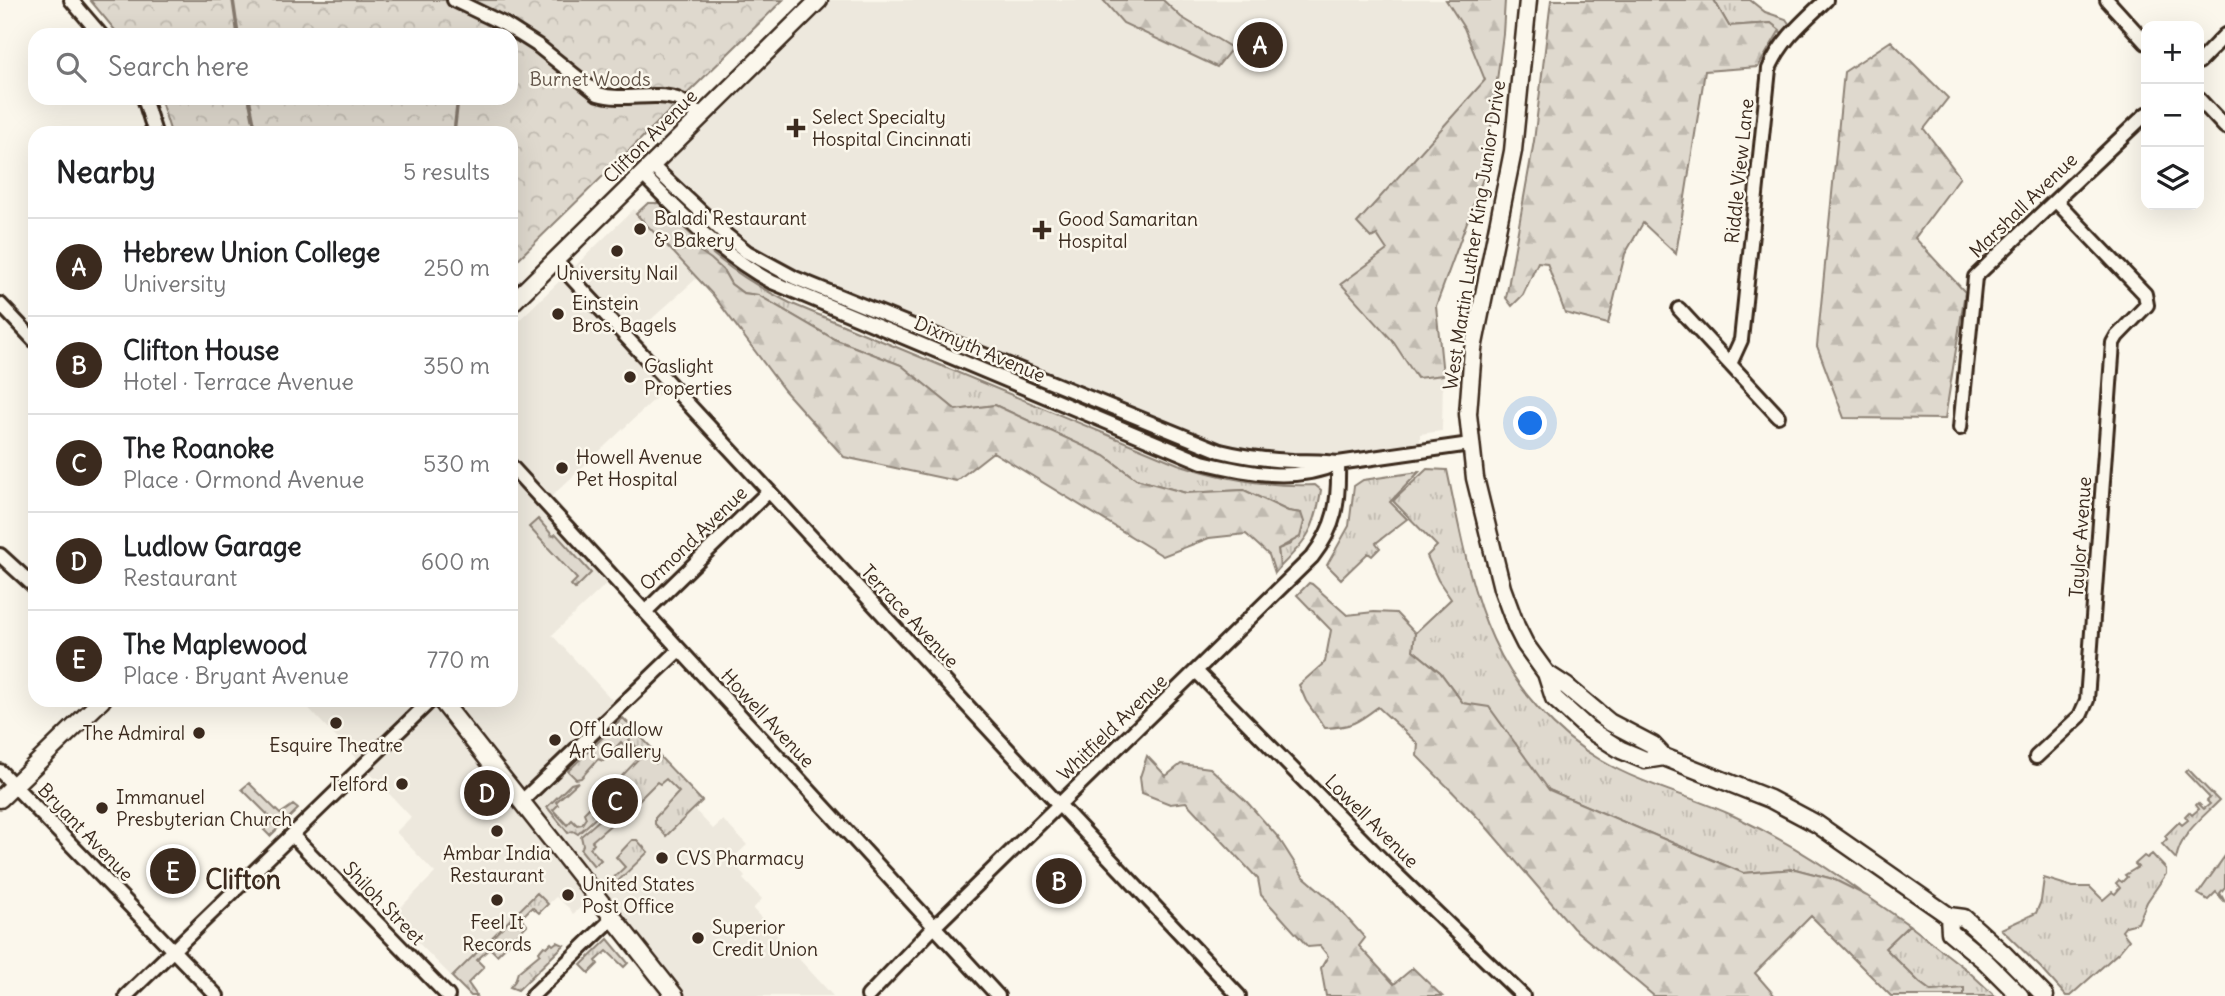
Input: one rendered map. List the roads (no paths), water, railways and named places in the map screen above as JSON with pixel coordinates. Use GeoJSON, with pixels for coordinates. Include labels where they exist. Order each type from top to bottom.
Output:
{"type":"FeatureCollection","features":[{"type":"Feature","properties":{"kind":"main road","name":"Clifton Avenue"},"geometry":{"type":"LineString","coordinates":[[518,296],[819,0]]}},
{"type":"Feature","properties":{"kind":"main road","name":"West Martin Luther King Junior Drive"},"geometry":{"type":"LineString","coordinates":[[1528,0],[1513,151],[1473,349],[1468,389],[1470,444],[1475,478],[1508,605],[1525,644],[1546,673],[1554,698],[1588,729],[1621,750],[1645,760],[1664,757],[1793,811],[1854,848],[1949,916],[1964,918],[2005,954],[2045,996]]}},
{"type":"Feature","properties":{"kind":"main road"},"geometry":{"type":"LineString","coordinates":[[0,799],[95,707]]}},
{"type":"Feature","properties":{"kind":"main road"},"geometry":{"type":"LineString","coordinates":[[447,707],[675,996]]}},
{"type":"Feature","properties":{"kind":"main road","name":"West Martin Luther King Junior Drive"},"geometry":{"type":"LineString","coordinates":[[1949,916],[1950,932],[1992,967],[2020,996]]}},
{"type":"Feature","properties":{"kind":"street"},"geometry":{"type":"LineString","coordinates":[[71,0],[95,28]]}},
{"type":"Feature","properties":{"kind":"street"},"geometry":{"type":"LineString","coordinates":[[454,0],[511,28]]}},
{"type":"Feature","properties":{"kind":"street","name":"Riddle View Lane"},"geometry":{"type":"LineString","coordinates":[[1730,364],[1741,340],[1769,69],[1785,40],[1826,0]]}},
{"type":"Feature","properties":{"kind":"street"},"geometry":{"type":"LineString","coordinates":[[2107,0],[2141,37]]}},
{"type":"Feature","properties":{"kind":"street"},"geometry":{"type":"LineString","coordinates":[[518,32],[537,44],[598,94],[610,97],[651,96],[680,99],[700,116]]}},
{"type":"Feature","properties":{"kind":"street"},"geometry":{"type":"LineString","coordinates":[[2204,57],[2225,35]]}},
{"type":"Feature","properties":{"kind":"street"},"geometry":{"type":"LineString","coordinates":[[2204,104],[2225,127]]}},
{"type":"Feature","properties":{"kind":"street"},"geometry":{"type":"LineString","coordinates":[[146,105],[153,126]]}},
{"type":"Feature","properties":{"kind":"street","name":"Marshall Avenue"},"geometry":{"type":"LineString","coordinates":[[1960,428],[1975,277],[2141,119]]}},
{"type":"Feature","properties":{"kind":"street","name":"Dixmyth Avenue"},"geometry":{"type":"LineString","coordinates":[[646,169],[708,239],[728,255],[772,282],[1202,462],[1264,474],[1320,472],[1338,463],[1470,444]]}},
{"type":"Feature","properties":{"kind":"street","name":"Taylor Avenue"},"geometry":{"type":"LineString","coordinates":[[2036,757],[2080,716],[2087,700],[2113,343],[2147,305],[2145,294],[2056,201]]}},
{"type":"Feature","properties":{"kind":"street","name":"Terrace Avenue"},"geometry":{"type":"LineString","coordinates":[[555,260],[1239,996]]}},
{"type":"Feature","properties":{"kind":"street"},"geometry":{"type":"LineString","coordinates":[[0,304],[28,334]]}},
{"type":"Feature","properties":{"kind":"street"},"geometry":{"type":"LineString","coordinates":[[1679,309],[1779,416]]}},
{"type":"Feature","properties":{"kind":"street","name":"Whitfield Avenue"},"geometry":{"type":"LineString","coordinates":[[868,996],[934,927],[1322,545],[1331,531],[1337,508],[1338,463]]}},
{"type":"Feature","properties":{"kind":"street","name":"Howell Avenue"},"geometry":{"type":"LineString","coordinates":[[518,474],[998,996]]}},
{"type":"Feature","properties":{"kind":"street","name":"Ormond Avenue"},"geometry":{"type":"LineString","coordinates":[[645,612],[769,491]]}},
{"type":"Feature","properties":{"kind":"street"},"geometry":{"type":"LineString","coordinates":[[0,555],[28,581]]}},
{"type":"Feature","properties":{"kind":"street"},"geometry":{"type":"LineString","coordinates":[[522,802],[679,650]]}},
{"type":"Feature","properties":{"kind":"street","name":"Lowell Avenue"},"geometry":{"type":"LineString","coordinates":[[1196,671],[1394,871],[1523,996]]}},
{"type":"Feature","properties":{"kind":"street"},"geometry":{"type":"LineString","coordinates":[[126,996],[424,707]]}},
{"type":"Feature","properties":{"kind":"street","name":"Bryant Avenue"},"geometry":{"type":"LineString","coordinates":[[0,771],[217,996]]}},
{"type":"Feature","properties":{"kind":"street","name":"Shiloh Street"},"geometry":{"type":"LineString","coordinates":[[293,836],[448,996]]}},
{"type":"Feature","properties":{"kind":"street"},"geometry":{"type":"LineString","coordinates":[[532,996],[613,918]]}},
{"type":"Feature","properties":{"kind":"waterway"},"geometry":{"type":"LineString","coordinates":[[233,0],[237,28]]}},
{"type":"Feature","properties":{"kind":"waterway"},"geometry":{"type":"LineString","coordinates":[[250,105],[255,126]]}},
{"type":"Feature","properties":{"kind":"waterway"},"geometry":{"type":"LineString","coordinates":[[455,126],[457,105]]}},
{"type":"Feature","properties":{"kind":"place","name":"Hebrew Union College"},"geometry":{"type":"Point","coordinates":[1260,45]}},
{"type":"Feature","properties":{"kind":"place","name":"Select Specialty Hospital Cincinnati"},"geometry":{"type":"Point","coordinates":[796,128]}},
{"type":"Feature","properties":{"kind":"place","name":"Baladi Restaurant & Bakery"},"geometry":{"type":"Point","coordinates":[640,229]}},
{"type":"Feature","properties":{"kind":"place","name":"Good Samaritan Hospital"},"geometry":{"type":"Point","coordinates":[1042,230]}},
{"type":"Feature","properties":{"kind":"place","name":"University Nail"},"geometry":{"type":"Point","coordinates":[617,251]}},
{"type":"Feature","properties":{"kind":"place","name":"Einstein Bros. Bagels"},"geometry":{"type":"Point","coordinates":[558,314]}},
{"type":"Feature","properties":{"kind":"place","name":"Gaslight Properties"},"geometry":{"type":"Point","coordinates":[630,377]}},
{"type":"Feature","properties":{"kind":"place","name":"Howell Avenue Pet Hospital"},"geometry":{"type":"Point","coordinates":[562,468]}},
{"type":"Feature","properties":{"kind":"place","name":"Esquire Theatre"},"geometry":{"type":"Point","coordinates":[336,723]}},
{"type":"Feature","properties":{"kind":"place","name":"The Admiral"},"geometry":{"type":"Point","coordinates":[199,733]}},
{"type":"Feature","properties":{"kind":"place","name":"Off Ludlow Art Gallery"},"geometry":{"type":"Point","coordinates":[555,740]}},
{"type":"Feature","properties":{"kind":"place","name":"Telford"},"geometry":{"type":"Point","coordinates":[402,784]}},
{"type":"Feature","properties":{"kind":"place","name":"Ludlow Garage"},"geometry":{"type":"Point","coordinates":[487,793]}},
{"type":"Feature","properties":{"kind":"place","name":"The Roanoke"},"geometry":{"type":"Point","coordinates":[615,801]}},
{"type":"Feature","properties":{"kind":"place","name":"Immanuel Presbyterian Church"},"geometry":{"type":"Point","coordinates":[102,808]}},
{"type":"Feature","properties":{"kind":"place","name":"Ambar India Restaurant"},"geometry":{"type":"Point","coordinates":[497,831]}},
{"type":"Feature","properties":{"kind":"place","name":"CVS Pharmacy"},"geometry":{"type":"Point","coordinates":[662,858]}},
{"type":"Feature","properties":{"kind":"place","name":"The Maplewood"},"geometry":{"type":"Point","coordinates":[173,871]}},
{"type":"Feature","properties":{"kind":"place","name":"Clifton House"},"geometry":{"type":"Point","coordinates":[1059,881]}},
{"type":"Feature","properties":{"kind":"place","name":"United States Post Office"},"geometry":{"type":"Point","coordinates":[568,895]}},
{"type":"Feature","properties":{"kind":"place","name":"Feel It Records"},"geometry":{"type":"Point","coordinates":[497,900]}},
{"type":"Feature","properties":{"kind":"place","name":"Superior Credit Union"},"geometry":{"type":"Point","coordinates":[698,938]}},
{"type":"Feature","properties":{"kind":"district","name":"Clifton"},"geometry":{"type":"Point","coordinates":[243,879]}},
{"type":"Feature","properties":{"kind":"park label","name":"Burnet Woods"},"geometry":{"type":"Point","coordinates":[590,79]}}]}
